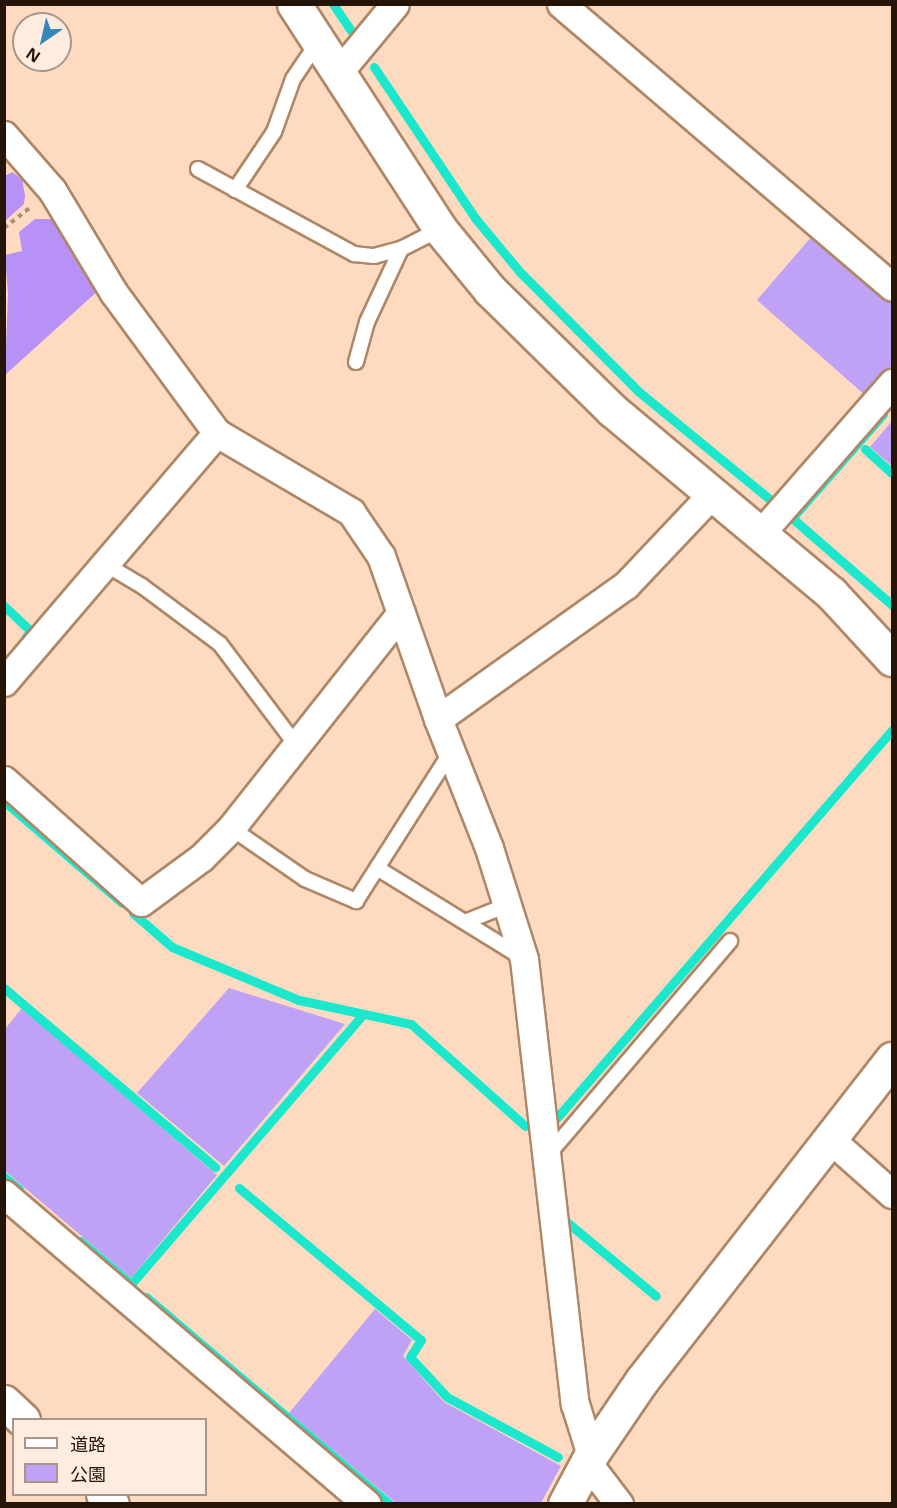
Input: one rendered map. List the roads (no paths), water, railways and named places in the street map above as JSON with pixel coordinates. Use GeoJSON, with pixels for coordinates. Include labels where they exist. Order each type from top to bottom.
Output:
{"type":"FeatureCollection","features":[{"type":"Feature","properties":{"kind":"street"},"geometry":{"type":"LineString","coordinates":[[294,4],[440,229],[490,290],[612,410],[831,593],[892,659]]}},
{"type":"Feature","properties":{"kind":"street"},"geometry":{"type":"LineString","coordinates":[[338,73],[395,4]]}},
{"type":"Feature","properties":{"kind":"street"},"geometry":{"type":"LineString","coordinates":[[561,4],[892,287]]}},
{"type":"Feature","properties":{"kind":"street"},"geometry":{"type":"LineString","coordinates":[[4,135],[52,190],[114,293],[217,433],[351,512],[381,556],[507,905],[524,959],[575,1404],[589,1459],[619,1503]]}},
{"type":"Feature","properties":{"kind":"street"},"geometry":{"type":"LineString","coordinates":[[760,534],[892,383]]}},
{"type":"Feature","properties":{"kind":"street"},"geometry":{"type":"LineString","coordinates":[[4,682],[217,433]]}},
{"type":"Feature","properties":{"kind":"street"},"geometry":{"type":"LineString","coordinates":[[438,718],[626,585],[712,494]]}},
{"type":"Feature","properties":{"kind":"street"},"geometry":{"type":"LineString","coordinates":[[4,780],[141,902],[201,858],[231,828],[401,613]]}},
{"type":"Feature","properties":{"kind":"street"},"geometry":{"type":"LineString","coordinates":[[565,1503],[589,1459],[642,1380],[892,1059]]}},
{"type":"Feature","properties":{"kind":"street"},"geometry":{"type":"LineString","coordinates":[[830,1139],[892,1194]]}},
{"type":"Feature","properties":{"kind":"street"},"geometry":{"type":"LineString","coordinates":[[4,1194],[367,1503]]}},
{"type":"Feature","properties":{"kind":"street"},"geometry":{"type":"LineString","coordinates":[[4,1402],[22,1418]]}},
{"type":"Feature","properties":{"kind":"lane"},"geometry":{"type":"LineString","coordinates":[[235,190],[274,132],[293,79],[318,42]]}},
{"type":"Feature","properties":{"kind":"lane"},"geometry":{"type":"LineString","coordinates":[[198,170],[354,254],[374,256],[401,249],[440,229]]}},
{"type":"Feature","properties":{"kind":"lane"},"geometry":{"type":"LineString","coordinates":[[356,362],[367,322],[401,249]]}},
{"type":"Feature","properties":{"kind":"lane"},"geometry":{"type":"LineString","coordinates":[[105,564],[142,586],[220,644],[296,745]]}},
{"type":"Feature","properties":{"kind":"lane"},"geometry":{"type":"LineString","coordinates":[[231,828],[305,879],[356,901],[451,752]]}},
{"type":"Feature","properties":{"kind":"lane"},"geometry":{"type":"LineString","coordinates":[[377,868],[524,959]]}},
{"type":"Feature","properties":{"kind":"lane"},"geometry":{"type":"LineString","coordinates":[[465,922],[507,905]]}},
{"type":"Feature","properties":{"kind":"lane"},"geometry":{"type":"LineString","coordinates":[[548,1155],[730,941]]}},
{"type":"Feature","properties":{"kind":"waterway"},"geometry":{"type":"LineString","coordinates":[[333,4],[351,31]]}},
{"type":"Feature","properties":{"kind":"waterway"},"geometry":{"type":"LineString","coordinates":[[374,67],[475,218],[520,272],[638,391],[772,501]]}},
{"type":"Feature","properties":{"kind":"waterway"},"geometry":{"type":"LineString","coordinates":[[883,414],[792,518],[892,605]]}},
{"type":"Feature","properties":{"kind":"waterway"},"geometry":{"type":"LineString","coordinates":[[865,449],[892,473]]}},
{"type":"Feature","properties":{"kind":"waterway"},"geometry":{"type":"LineString","coordinates":[[4,606],[31,631],[25,638]]}},
{"type":"Feature","properties":{"kind":"waterway"},"geometry":{"type":"LineString","coordinates":[[554,1121],[892,730]]}},
{"type":"Feature","properties":{"kind":"waterway"},"geometry":{"type":"LineString","coordinates":[[4,801],[122,903]]}},
{"type":"Feature","properties":{"kind":"waterway"},"geometry":{"type":"LineString","coordinates":[[133,913],[172,947],[299,1000],[411,1024],[525,1126]]}},
{"type":"Feature","properties":{"kind":"waterway"},"geometry":{"type":"LineString","coordinates":[[4,988],[215,1167]]}},
{"type":"Feature","properties":{"kind":"waterway"},"geometry":{"type":"LineString","coordinates":[[80,1241],[131,1284],[363,1014]]}},
{"type":"Feature","properties":{"kind":"waterway"},"geometry":{"type":"LineString","coordinates":[[4,1177],[19,1189]]}},
{"type":"Feature","properties":{"kind":"waterway"},"geometry":{"type":"LineString","coordinates":[[239,1188],[421,1340],[410,1357],[447,1397],[558,1457]]}},
{"type":"Feature","properties":{"kind":"waterway"},"geometry":{"type":"LineString","coordinates":[[568,1223],[656,1296]]}},
{"type":"Feature","properties":{"kind":"waterway"},"geometry":{"type":"LineString","coordinates":[[146,1297],[389,1504]]}}]}
